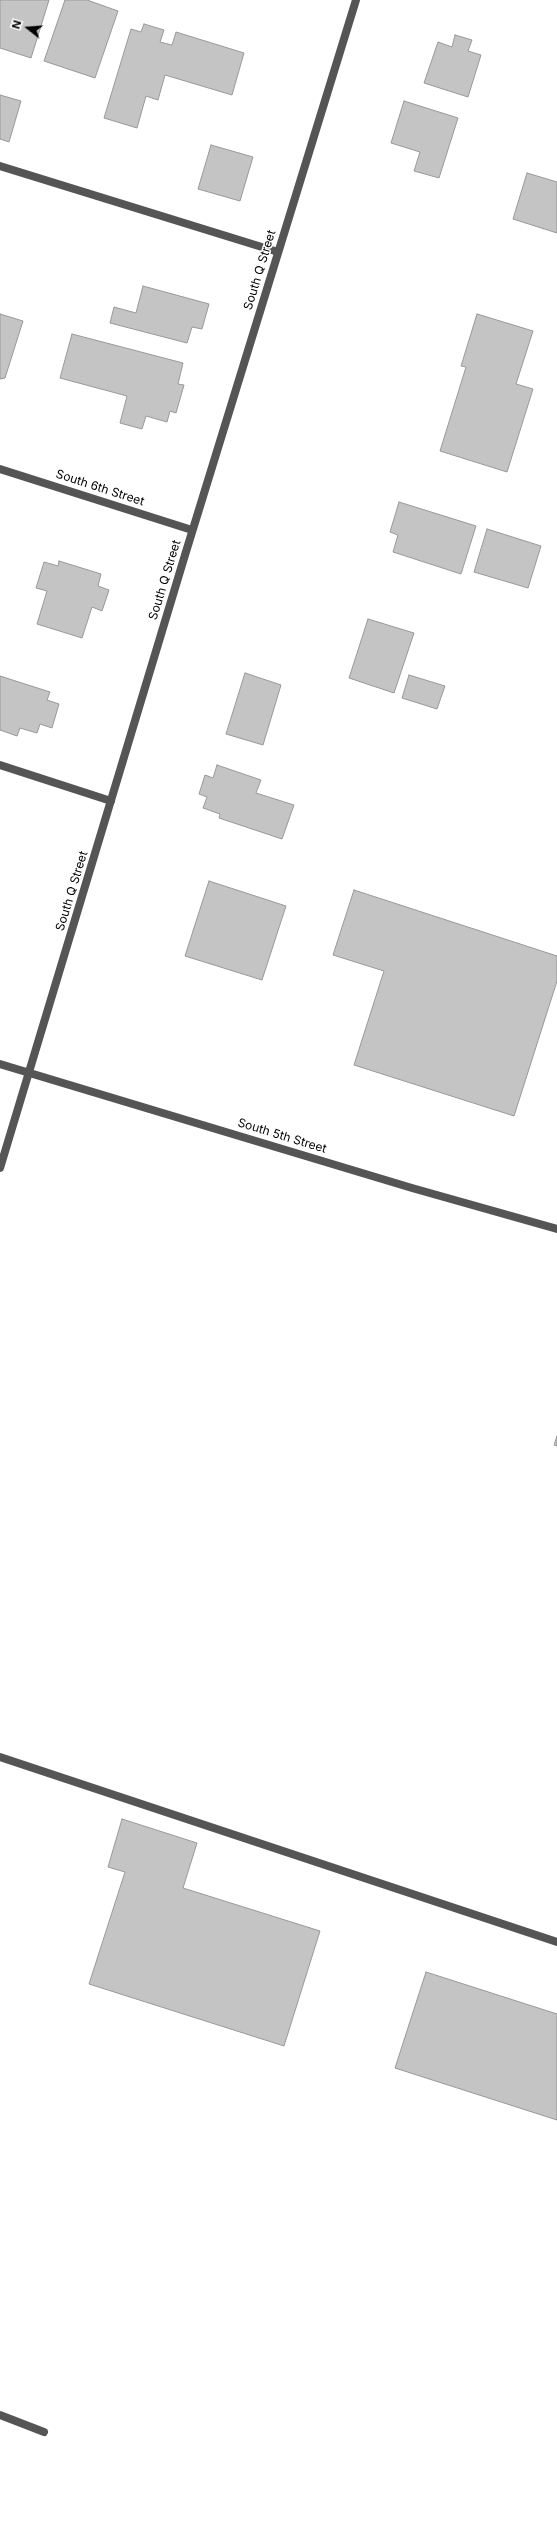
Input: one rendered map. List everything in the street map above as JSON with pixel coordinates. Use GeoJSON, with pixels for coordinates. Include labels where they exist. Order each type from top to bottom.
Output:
{"type":"FeatureCollection","features":[{"type":"Feature","properties":{"kind":"street","name":"South Q Street"},"geometry":{"type":"LineString","coordinates":[[0,1168],[112,801],[192,530],[356,0]]}},
{"type":"Feature","properties":{"kind":"street"},"geometry":{"type":"LineString","coordinates":[[0,166],[278,252]]}},
{"type":"Feature","properties":{"kind":"street","name":"South 6th Street"},"geometry":{"type":"LineString","coordinates":[[0,469],[192,530]]}},
{"type":"Feature","properties":{"kind":"street"},"geometry":{"type":"LineString","coordinates":[[0,765],[112,801]]}},
{"type":"Feature","properties":{"kind":"street","name":"South 5th Street"},"geometry":{"type":"LineString","coordinates":[[0,1064],[29,1074],[557,1229]]}},
{"type":"Feature","properties":{"kind":"street"},"geometry":{"type":"LineString","coordinates":[[0,1757],[557,1942]]}},
{"type":"Feature","properties":{"kind":"street"},"geometry":{"type":"LineString","coordinates":[[0,2415],[44,2432]]}},
{"type":"Feature","properties":{"kind":"building"},"geometry":{"type":"Polygon","coordinates":[[[0,0],[49,0],[31,58],[0,48],[0,0]]]}},
{"type":"Feature","properties":{"kind":"building"},"geometry":{"type":"Polygon","coordinates":[[[65,0],[87,0],[118,11],[95,78],[44,61],[65,0]]]}},
{"type":"Feature","properties":{"kind":"building"},"geometry":{"type":"Polygon","coordinates":[[[144,24],[164,30],[160,42],[172,45],[176,32],[244,53],[232,95],[165,75],[158,100],[146,96],[137,128],[104,118],[131,29],[141,32],[144,24]]]}},
{"type":"Feature","properties":{"kind":"building"},"geometry":{"type":"Polygon","coordinates":[[[455,35],[472,40],[468,51],[481,55],[468,97],[424,83],[438,42],[452,47],[455,35]]]}},
{"type":"Feature","properties":{"kind":"building"},"geometry":{"type":"Polygon","coordinates":[[[0,95],[21,101],[9,142],[0,139],[0,95]]]}},
{"type":"Feature","properties":{"kind":"building"},"geometry":{"type":"Polygon","coordinates":[[[404,101],[458,118],[439,178],[414,171],[420,152],[391,143],[404,101]]]}},
{"type":"Feature","properties":{"kind":"building"},"geometry":{"type":"Polygon","coordinates":[[[211,145],[253,157],[240,201],[198,189],[211,145]]]}},
{"type":"Feature","properties":{"kind":"building"},"geometry":{"type":"Polygon","coordinates":[[[527,173],[557,182],[557,233],[513,219],[527,173]]]}},
{"type":"Feature","properties":{"kind":"building"},"geometry":{"type":"Polygon","coordinates":[[[143,286],[209,304],[202,329],[192,327],[187,343],[110,323],[114,307],[136,313],[143,286]]]}},
{"type":"Feature","properties":{"kind":"building"},"geometry":{"type":"Polygon","coordinates":[[[0,314],[23,321],[5,378],[0,379],[0,314]]]}},
{"type":"Feature","properties":{"kind":"building"},"geometry":{"type":"Polygon","coordinates":[[[477,314],[533,331],[516,384],[533,389],[507,472],[440,451],[466,367],[461,366],[477,314]]]}},
{"type":"Feature","properties":{"kind":"building"},"geometry":{"type":"Polygon","coordinates":[[[72,334],[183,363],[178,384],[184,385],[176,413],[170,411],[167,422],[146,416],[142,429],[120,423],[127,396],[60,378],[72,334]]]}},
{"type":"Feature","properties":{"kind":"building"},"geometry":{"type":"Polygon","coordinates":[[[399,502],[476,526],[461,574],[393,552],[398,535],[390,532],[399,502]]]}},
{"type":"Feature","properties":{"kind":"building"},"geometry":{"type":"Polygon","coordinates":[[[487,529],[541,546],[528,588],[474,572],[487,529]]]}},
{"type":"Feature","properties":{"kind":"building"},"geometry":{"type":"Polygon","coordinates":[[[59,561],[101,574],[98,586],[109,590],[102,611],[92,607],[82,638],[37,624],[47,591],[36,588],[44,562],[58,566],[59,561]]]}},
{"type":"Feature","properties":{"kind":"building"},"geometry":{"type":"Polygon","coordinates":[[[368,619],[414,633],[394,693],[349,678],[368,619]]]}},
{"type":"Feature","properties":{"kind":"building"},"geometry":{"type":"Polygon","coordinates":[[[245,673],[281,685],[263,745],[226,734],[245,673]]]}},
{"type":"Feature","properties":{"kind":"building"},"geometry":{"type":"Polygon","coordinates":[[[409,675],[445,686],[437,709],[402,698],[409,675]]]}},
{"type":"Feature","properties":{"kind":"building"},"geometry":{"type":"Polygon","coordinates":[[[0,676],[50,692],[47,700],[59,704],[52,728],[40,724],[37,733],[20,728],[17,736],[0,730],[0,676]]]}},
{"type":"Feature","properties":{"kind":"building"},"geometry":{"type":"Polygon","coordinates":[[[217,765],[261,780],[256,793],[294,805],[282,839],[219,818],[220,814],[203,808],[207,797],[199,794],[205,775],[213,778],[217,765]]]}},
{"type":"Feature","properties":{"kind":"building"},"geometry":{"type":"Polygon","coordinates":[[[209,881],[286,906],[262,980],[185,956],[209,881]]]}},
{"type":"Feature","properties":{"kind":"building"},"geometry":{"type":"Polygon","coordinates":[[[354,890],[557,956],[557,981],[514,1116],[354,1065],[384,971],[333,955],[354,890]]]}},
{"type":"Feature","properties":{"kind":"building"},"geometry":{"type":"Polygon","coordinates":[[[557,1436],[557,1446],[554,1445],[557,1436]]]}},
{"type":"Feature","properties":{"kind":"building"},"geometry":{"type":"Polygon","coordinates":[[[122,1819],[197,1843],[183,1888],[320,1931],[284,2046],[89,1984],[125,1872],[108,1867],[122,1819]]]}},
{"type":"Feature","properties":{"kind":"building"},"geometry":{"type":"Polygon","coordinates":[[[426,1972],[557,2014],[557,2120],[395,2068],[426,1972]]]}}]}
